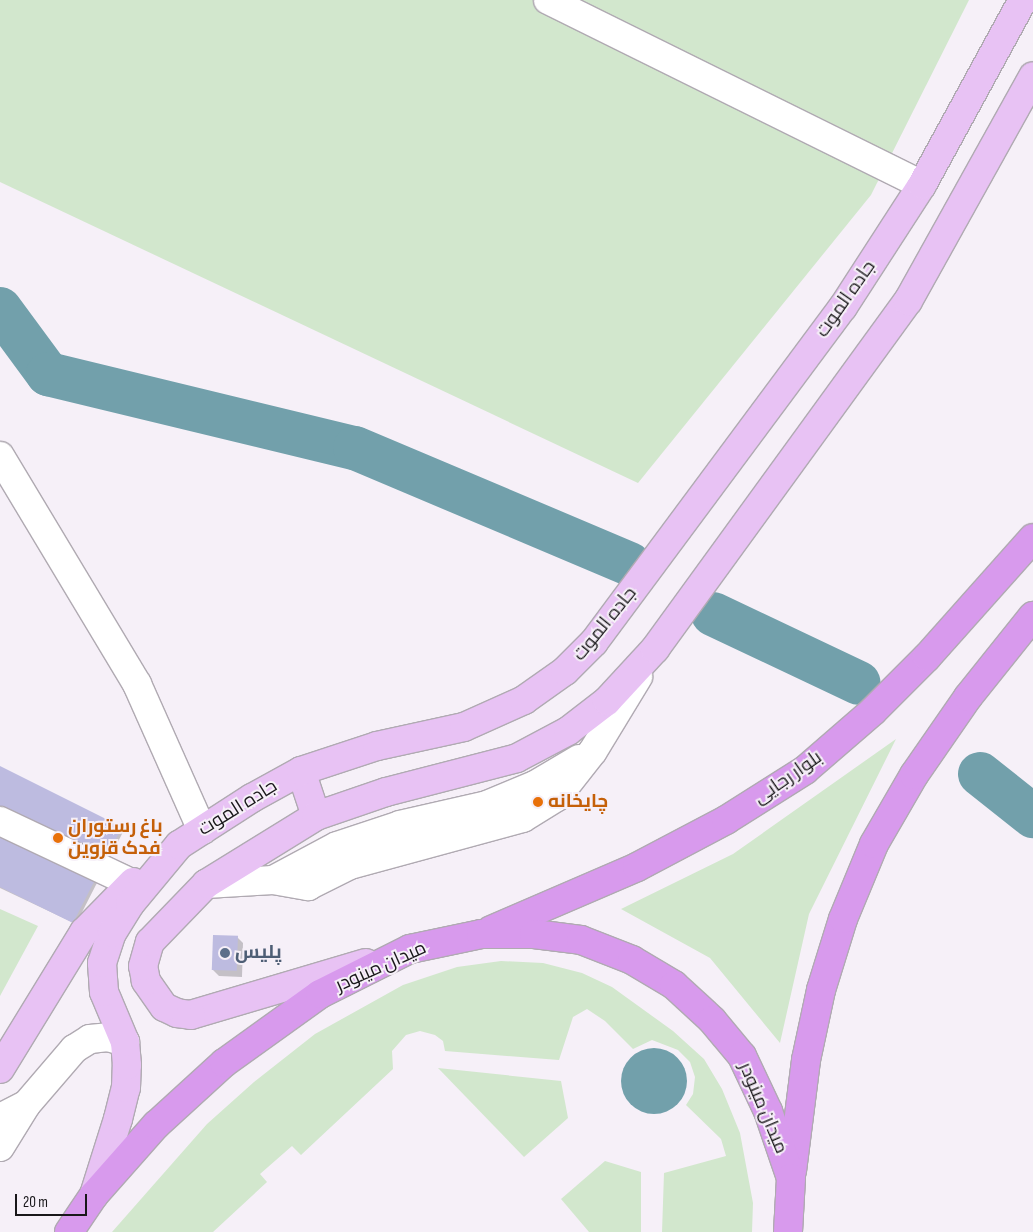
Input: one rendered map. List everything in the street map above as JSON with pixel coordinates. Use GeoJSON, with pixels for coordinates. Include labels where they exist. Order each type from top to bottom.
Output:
{"type":"FeatureCollection","features":[{"type":"Feature","properties":{"kind":"highway","name":"بلوار رجایی"},"geometry":{"type":"LineString","coordinates":[[481,934],[637,867],[726,820],[805,770],[873,711],[927,658],[1033,538]]}},
{"type":"Feature","properties":{"kind":"highway"},"geometry":{"type":"LineString","coordinates":[[791,1178],[806,1060],[821,990],[842,919],[874,844],[914,775],[952,721],[1033,616]]}},
{"type":"Feature","properties":{"kind":"highway","name":"میدان مینودر"},"geometry":{"type":"LineString","coordinates":[[69,1232],[94,1194],[156,1125],[224,1063],[320,994],[410,949],[481,934],[534,934],[581,940],[632,960],[674,984],[712,1020],[742,1056],[768,1111],[791,1178],[790,1227]]}},
{"type":"Feature","properties":{"kind":"main road","name":"جاده الموت"},"geometry":{"type":"LineString","coordinates":[[94,1194],[126,1088],[125,1042],[104,992],[102,963],[112,933],[130,904],[179,845],[301,771],[376,746],[464,727],[524,700],[565,671],[594,642],[838,314],[922,185],[1023,0]]}},
{"type":"Feature","properties":{"kind":"main road"},"geometry":{"type":"LineString","coordinates":[[410,949],[191,1015],[177,1013],[153,996],[146,982],[144,952],[158,932],[206,884],[316,816],[386,792],[517,758],[568,731],[607,701],[655,649],[908,301],[1033,76]]}},
{"type":"Feature","properties":{"kind":"main road"},"geometry":{"type":"LineString","coordinates":[[301,771],[316,816]]}},
{"type":"Feature","properties":{"kind":"main road"},"geometry":{"type":"LineString","coordinates":[[0,1069],[84,932],[131,883],[179,845]]}},
{"type":"Feature","properties":{"kind":"street"},"geometry":{"type":"LineString","coordinates":[[548,0],[922,185]]}},
{"type":"Feature","properties":{"kind":"street"},"geometry":{"type":"LineString","coordinates":[[0,456],[137,684],[202,830]]}},
{"type":"Feature","properties":{"kind":"street"},"geometry":{"type":"LineString","coordinates":[[206,884],[272,880],[308,886],[350,865],[523,818],[556,797],[593,751],[655,649]]}},
{"type":"Feature","properties":{"kind":"street"},"geometry":{"type":"LineString","coordinates":[[0,821],[131,883]]}},
{"type":"Feature","properties":{"kind":"street"},"geometry":{"type":"LineString","coordinates":[[0,1147],[26,1105],[74,1049],[90,1039],[108,1037],[125,1042]]}},
{"type":"Feature","properties":{"kind":"street"},"geometry":{"type":"LineString","coordinates":[[0,1118],[26,1105]]}},
{"type":"Feature","properties":{"kind":"green space"},"geometry":{"type":"Polygon","coordinates":[[[0,0],[969,0],[871,195],[638,483],[0,182],[0,0]]]}},
{"type":"Feature","properties":{"kind":"green space"},"geometry":{"type":"Polygon","coordinates":[[[896,739],[809,914],[780,1043],[710,958],[621,909],[733,854],[896,739]]]}},
{"type":"Feature","properties":{"kind":"green space"},"geometry":{"type":"Polygon","coordinates":[[[0,909],[38,926],[0,996],[0,909]]]}},
{"type":"Feature","properties":{"kind":"green space"},"geometry":{"type":"Polygon","coordinates":[[[501,961],[543,963],[582,973],[612,987],[673,1031],[704,1059],[722,1089],[740,1133],[753,1203],[752,1232],[662,1232],[664,1173],[726,1156],[721,1139],[686,1105],[693,1094],[695,1077],[690,1062],[678,1050],[652,1040],[633,1049],[605,1021],[587,1009],[573,1017],[559,1060],[445,1051],[443,1041],[435,1035],[420,1031],[406,1035],[392,1051],[393,1069],[301,1155],[292,1146],[260,1174],[267,1182],[213,1232],[112,1232],[207,1124],[254,1082],[315,1034],[403,985],[457,967],[501,961]]]}},
{"type":"Feature","properties":{"kind":"green space"},"geometry":{"type":"Polygon","coordinates":[[[438,1068],[561,1081],[568,1118],[524,1157],[438,1068]]]}},
{"type":"Feature","properties":{"kind":"green space"},"geometry":{"type":"Polygon","coordinates":[[[605,1161],[641,1172],[641,1232],[589,1232],[561,1199],[605,1161]]]}},
{"type":"Feature","properties":{"kind":"water"},"geometry":{"type":"Polygon","coordinates":[[[654,1048],[667,1051],[677,1058],[684,1068],[687,1081],[684,1094],[677,1104],[667,1111],[654,1114],[641,1111],[631,1104],[624,1094],[621,1081],[624,1068],[631,1058],[641,1051],[654,1048]]]}},
{"type":"Feature","properties":{"kind":"building","name":"باغ رستوران فدک قزوین"},"geometry":{"type":"Polygon","coordinates":[[[0,766],[122,827],[73,923],[0,887],[0,766]]]}},
{"type":"Feature","properties":{"kind":"building","name":"پلیس"},"geometry":{"type":"Polygon","coordinates":[[[213,935],[238,936],[237,971],[212,970],[213,935]]]}},
{"type":"Feature","properties":{"kind":"waterway"},"geometry":{"type":"LineString","coordinates":[[0,309],[48,374],[355,448],[630,564]]}},
{"type":"Feature","properties":{"kind":"waterway"},"geometry":{"type":"LineString","coordinates":[[713,614],[859,683]]}},
{"type":"Feature","properties":{"kind":"waterway"},"geometry":{"type":"LineString","coordinates":[[980,774],[1033,816]]}},
{"type":"Feature","properties":{"kind":"place","name":"چایخانه"},"geometry":{"type":"Point","coordinates":[538,802]}},
{"type":"Feature","properties":{"kind":"place","name":"باغ رستوران فدک قزوین"},"geometry":{"type":"Point","coordinates":[58,838]}},
{"type":"Feature","properties":{"kind":"place","name":"پلیس"},"geometry":{"type":"Point","coordinates":[225,953]}}]}
